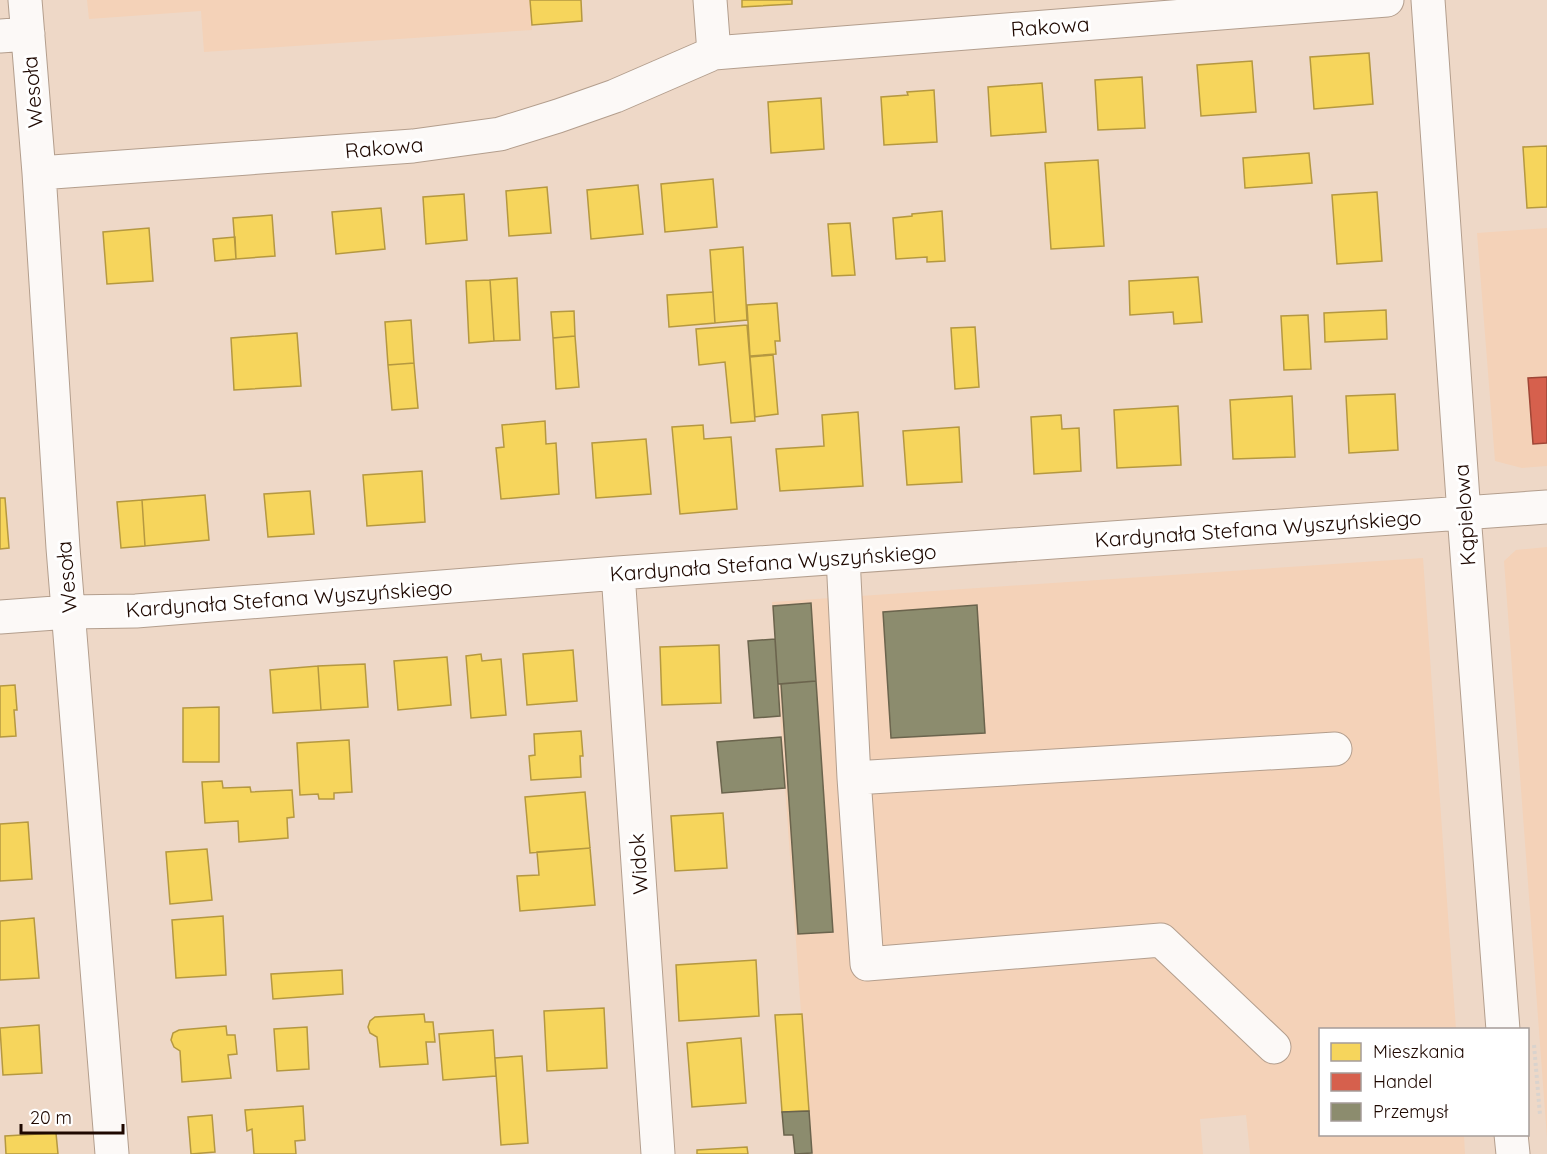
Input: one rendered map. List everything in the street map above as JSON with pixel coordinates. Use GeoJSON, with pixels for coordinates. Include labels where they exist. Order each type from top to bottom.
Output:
{"type":"FeatureCollection","features":[{"type":"Feature","properties":{"kind":"street","name":"Wesoła"},"geometry":{"type":"LineString","coordinates":[[25,0],[14,35],[39,172],[69,612],[112,1154]]}},
{"type":"Feature","properties":{"kind":"street"},"geometry":{"type":"LineString","coordinates":[[710,0],[714,53]]}},
{"type":"Feature","properties":{"kind":"street","name":"Rakowa"},"geometry":{"type":"LineString","coordinates":[[39,172],[413,146],[500,134],[615,96],[714,53],[1387,0]]}},
{"type":"Feature","properties":{"kind":"street","name":"Kąpielowa"},"geometry":{"type":"LineString","coordinates":[[1428,0],[1503,1028]]}},
{"type":"Feature","properties":{"kind":"street","name":"Kardynała Stefana Wyszyńskiego"},"geometry":{"type":"LineString","coordinates":[[0,617],[136,610],[618,573],[1547,507]]}},
{"type":"Feature","properties":{"kind":"street"},"geometry":{"type":"LineString","coordinates":[[843,558],[854,778],[867,964],[1161,940],[1274,1047]]}},
{"type":"Feature","properties":{"kind":"street","name":"Widok"},"geometry":{"type":"LineString","coordinates":[[618,573],[658,1154]]}},
{"type":"Feature","properties":{"kind":"street"},"geometry":{"type":"LineString","coordinates":[[854,778],[1335,749]]}},
{"type":"Feature","properties":{"kind":"street"},"geometry":{"type":"LineString","coordinates":[[1511,1136],[1513,1154]]}},
{"type":"Feature","properties":{"kind":"shaded area"},"geometry":{"type":"Polygon","coordinates":[[[87,0],[530,0],[532,30],[204,52],[201,11],[89,19],[87,0]]]}},
{"type":"Feature","properties":{"kind":"shaded area"},"geometry":{"type":"Polygon","coordinates":[[[1547,228],[1547,466],[1522,468],[1495,461],[1477,233],[1547,228]]]}},
{"type":"Feature","properties":{"kind":"shaded area"},"geometry":{"type":"Polygon","coordinates":[[[1547,547],[1547,1138],[1504,561],[1516,550],[1547,547]]]}},
{"type":"Feature","properties":{"kind":"shaded area"},"geometry":{"type":"Polygon","coordinates":[[[1423,558],[1456,1028],[1319,1028],[1319,1136],[1464,1136],[1465,1154],[1250,1154],[1246,1115],[1200,1119],[1203,1154],[811,1154],[772,602],[1423,558]]]}},
{"type":"Feature","properties":{"kind":"building: Mieszkania"},"geometry":{"type":"Polygon","coordinates":[[[530,0],[581,0],[582,21],[532,25],[530,0]]]}},
{"type":"Feature","properties":{"kind":"building: Mieszkania"},"geometry":{"type":"Polygon","coordinates":[[[742,0],[792,0],[792,4],[742,7],[742,0]]]}},
{"type":"Feature","properties":{"kind":"building: Mieszkania"},"geometry":{"type":"Polygon","coordinates":[[[1369,53],[1373,104],[1314,109],[1310,57],[1369,53]]]}},
{"type":"Feature","properties":{"kind":"building: Mieszkania"},"geometry":{"type":"Polygon","coordinates":[[[1252,61],[1256,112],[1201,116],[1197,65],[1252,61]]]}},
{"type":"Feature","properties":{"kind":"building: Mieszkania"},"geometry":{"type":"Polygon","coordinates":[[[1142,77],[1145,128],[1098,130],[1095,80],[1142,77]]]}},
{"type":"Feature","properties":{"kind":"building: Mieszkania"},"geometry":{"type":"Polygon","coordinates":[[[1042,83],[1046,132],[991,136],[988,87],[1042,83]]]}},
{"type":"Feature","properties":{"kind":"building: Mieszkania"},"geometry":{"type":"Polygon","coordinates":[[[934,90],[937,142],[884,145],[881,97],[934,90]]]}},
{"type":"Feature","properties":{"kind":"building: Mieszkania"},"geometry":{"type":"Polygon","coordinates":[[[821,98],[824,149],[771,153],[768,102],[821,98]]]}},
{"type":"Feature","properties":{"kind":"building: Mieszkania"},"geometry":{"type":"Polygon","coordinates":[[[1547,146],[1547,207],[1527,208],[1523,147],[1547,146]]]}},
{"type":"Feature","properties":{"kind":"building: Mieszkania"},"geometry":{"type":"Polygon","coordinates":[[[1309,153],[1312,183],[1245,188],[1243,158],[1309,153]]]}},
{"type":"Feature","properties":{"kind":"building: Mieszkania"},"geometry":{"type":"Polygon","coordinates":[[[1098,160],[1104,246],[1051,249],[1045,163],[1098,160]]]}},
{"type":"Feature","properties":{"kind":"building: Mieszkania"},"geometry":{"type":"Polygon","coordinates":[[[713,179],[717,227],[665,232],[661,184],[713,179]]]}},
{"type":"Feature","properties":{"kind":"building: Mieszkania"},"geometry":{"type":"Polygon","coordinates":[[[638,185],[643,234],[591,239],[587,190],[638,185]]]}},
{"type":"Feature","properties":{"kind":"building: Mieszkania"},"geometry":{"type":"Polygon","coordinates":[[[547,187],[551,233],[509,236],[506,191],[547,187]]]}},
{"type":"Feature","properties":{"kind":"building: Mieszkania"},"geometry":{"type":"Polygon","coordinates":[[[1377,192],[1382,261],[1337,264],[1332,195],[1377,192]]]}},
{"type":"Feature","properties":{"kind":"building: Mieszkania"},"geometry":{"type":"Polygon","coordinates":[[[464,194],[467,240],[426,244],[423,197],[464,194]]]}},
{"type":"Feature","properties":{"kind":"building: Mieszkania"},"geometry":{"type":"Polygon","coordinates":[[[381,208],[385,249],[336,254],[332,212],[381,208]]]}},
{"type":"Feature","properties":{"kind":"building: Mieszkania"},"geometry":{"type":"Polygon","coordinates":[[[942,211],[945,261],[927,262],[927,257],[896,259],[893,218],[942,211]]]}},
{"type":"Feature","properties":{"kind":"building: Mieszkania"},"geometry":{"type":"Polygon","coordinates":[[[272,215],[275,256],[236,259],[233,218],[272,215]]]}},
{"type":"Feature","properties":{"kind":"building: Mieszkania"},"geometry":{"type":"Polygon","coordinates":[[[850,223],[855,275],[832,276],[828,224],[850,223]]]}},
{"type":"Feature","properties":{"kind":"building: Mieszkania"},"geometry":{"type":"Polygon","coordinates":[[[149,228],[153,281],[107,284],[103,232],[149,228]]]}},
{"type":"Feature","properties":{"kind":"building: Mieszkania"},"geometry":{"type":"Polygon","coordinates":[[[235,237],[236,259],[215,261],[213,239],[235,237]]]}},
{"type":"Feature","properties":{"kind":"building: Mieszkania"},"geometry":{"type":"Polygon","coordinates":[[[743,247],[747,320],[715,323],[710,250],[743,247]]]}},
{"type":"Feature","properties":{"kind":"building: Mieszkania"},"geometry":{"type":"Polygon","coordinates":[[[1198,277],[1202,322],[1174,324],[1173,312],[1130,315],[1129,281],[1198,277]]]}},
{"type":"Feature","properties":{"kind":"building: Mieszkania"},"geometry":{"type":"Polygon","coordinates":[[[517,278],[520,340],[494,341],[490,280],[517,278]]]}},
{"type":"Feature","properties":{"kind":"building: Mieszkania"},"geometry":{"type":"Polygon","coordinates":[[[490,280],[494,341],[469,343],[466,281],[490,280]]]}},
{"type":"Feature","properties":{"kind":"building: Mieszkania"},"geometry":{"type":"Polygon","coordinates":[[[713,292],[715,323],[669,327],[667,295],[713,292]]]}},
{"type":"Feature","properties":{"kind":"building: Mieszkania"},"geometry":{"type":"Polygon","coordinates":[[[777,303],[780,341],[775,341],[776,354],[750,356],[747,305],[777,303]]]}},
{"type":"Feature","properties":{"kind":"building: Mieszkania"},"geometry":{"type":"Polygon","coordinates":[[[1386,310],[1387,339],[1325,342],[1324,313],[1386,310]]]}},
{"type":"Feature","properties":{"kind":"building: Mieszkania"},"geometry":{"type":"Polygon","coordinates":[[[574,311],[575,336],[553,338],[551,312],[574,311]]]}},
{"type":"Feature","properties":{"kind":"building: Mieszkania"},"geometry":{"type":"Polygon","coordinates":[[[1308,315],[1311,369],[1284,370],[1281,316],[1308,315]]]}},
{"type":"Feature","properties":{"kind":"building: Mieszkania"},"geometry":{"type":"Polygon","coordinates":[[[411,320],[414,363],[388,365],[385,322],[411,320]]]}},
{"type":"Feature","properties":{"kind":"building: Mieszkania"},"geometry":{"type":"Polygon","coordinates":[[[747,325],[755,421],[731,423],[725,362],[699,365],[696,329],[747,325]]]}},
{"type":"Feature","properties":{"kind":"building: Mieszkania"},"geometry":{"type":"Polygon","coordinates":[[[975,327],[979,387],[955,389],[951,328],[975,327]]]}},
{"type":"Feature","properties":{"kind":"building: Mieszkania"},"geometry":{"type":"Polygon","coordinates":[[[297,333],[301,386],[234,390],[231,338],[297,333]]]}},
{"type":"Feature","properties":{"kind":"building: Mieszkania"},"geometry":{"type":"Polygon","coordinates":[[[575,336],[579,387],[556,389],[553,338],[575,336]]]}},
{"type":"Feature","properties":{"kind":"building: Mieszkania"},"geometry":{"type":"Polygon","coordinates":[[[773,355],[778,414],[755,417],[750,357],[773,355]]]}},
{"type":"Feature","properties":{"kind":"building: Mieszkania"},"geometry":{"type":"Polygon","coordinates":[[[414,363],[418,408],[392,410],[388,365],[414,363]]]}},
{"type":"Feature","properties":{"kind":"building: Mieszkania"},"geometry":{"type":"Polygon","coordinates":[[[1395,394],[1398,450],[1349,453],[1346,396],[1395,394]]]}},
{"type":"Feature","properties":{"kind":"building: Mieszkania"},"geometry":{"type":"Polygon","coordinates":[[[1292,396],[1295,457],[1233,459],[1230,400],[1292,396]]]}},
{"type":"Feature","properties":{"kind":"building: Mieszkania"},"geometry":{"type":"Polygon","coordinates":[[[1178,406],[1181,465],[1117,468],[1114,410],[1178,406]]]}},
{"type":"Feature","properties":{"kind":"building: Mieszkania"},"geometry":{"type":"Polygon","coordinates":[[[858,412],[863,486],[780,491],[776,449],[824,446],[822,415],[858,412]]]}},
{"type":"Feature","properties":{"kind":"building: Mieszkania"},"geometry":{"type":"Polygon","coordinates":[[[1061,415],[1062,429],[1079,428],[1081,471],[1034,474],[1031,417],[1061,415]]]}},
{"type":"Feature","properties":{"kind":"building: Mieszkania"},"geometry":{"type":"Polygon","coordinates":[[[545,421],[546,444],[556,443],[559,494],[501,499],[496,448],[504,447],[502,425],[545,421]]]}},
{"type":"Feature","properties":{"kind":"building: Mieszkania"},"geometry":{"type":"Polygon","coordinates":[[[703,425],[704,439],[731,437],[737,509],[680,514],[672,427],[703,425]]]}},
{"type":"Feature","properties":{"kind":"building: Mieszkania"},"geometry":{"type":"Polygon","coordinates":[[[959,427],[962,482],[907,485],[903,431],[959,427]]]}},
{"type":"Feature","properties":{"kind":"building: Mieszkania"},"geometry":{"type":"Polygon","coordinates":[[[646,439],[651,494],[596,498],[592,443],[646,439]]]}},
{"type":"Feature","properties":{"kind":"building: Mieszkania"},"geometry":{"type":"Polygon","coordinates":[[[422,471],[425,522],[367,526],[363,475],[422,471]]]}},
{"type":"Feature","properties":{"kind":"building: Mieszkania"},"geometry":{"type":"Polygon","coordinates":[[[310,491],[314,534],[268,537],[264,494],[310,491]]]}},
{"type":"Feature","properties":{"kind":"building: Mieszkania"},"geometry":{"type":"Polygon","coordinates":[[[205,495],[209,540],[145,546],[142,500],[205,495]]]}},
{"type":"Feature","properties":{"kind":"building: Mieszkania"},"geometry":{"type":"Polygon","coordinates":[[[0,498],[5,498],[9,548],[0,549],[0,498]]]}},
{"type":"Feature","properties":{"kind":"building: Mieszkania"},"geometry":{"type":"Polygon","coordinates":[[[142,500],[145,546],[121,548],[117,502],[142,500]]]}},
{"type":"Feature","properties":{"kind":"building: Mieszkania"},"geometry":{"type":"Polygon","coordinates":[[[719,645],[721,703],[662,705],[660,647],[719,645]]]}},
{"type":"Feature","properties":{"kind":"building: Mieszkania"},"geometry":{"type":"Polygon","coordinates":[[[573,650],[577,701],[527,705],[523,654],[573,650]]]}},
{"type":"Feature","properties":{"kind":"building: Mieszkania"},"geometry":{"type":"Polygon","coordinates":[[[481,654],[482,661],[501,659],[506,715],[471,718],[466,656],[481,654]]]}},
{"type":"Feature","properties":{"kind":"building: Mieszkania"},"geometry":{"type":"Polygon","coordinates":[[[447,657],[451,705],[398,710],[394,661],[447,657]]]}},
{"type":"Feature","properties":{"kind":"building: Mieszkania"},"geometry":{"type":"Polygon","coordinates":[[[365,664],[368,707],[321,710],[318,666],[365,664]]]}},
{"type":"Feature","properties":{"kind":"building: Mieszkania"},"geometry":{"type":"Polygon","coordinates":[[[318,666],[321,710],[273,713],[270,670],[318,666]]]}},
{"type":"Feature","properties":{"kind":"building: Mieszkania"},"geometry":{"type":"Polygon","coordinates":[[[15,685],[16,736],[0,737],[0,686],[15,685]]]}},
{"type":"Feature","properties":{"kind":"building: Mieszkania"},"geometry":{"type":"Polygon","coordinates":[[[219,707],[219,762],[183,762],[183,708],[219,707]]]}},
{"type":"Feature","properties":{"kind":"building: Mieszkania"},"geometry":{"type":"Polygon","coordinates":[[[581,731],[583,756],[580,756],[581,777],[531,780],[529,756],[535,755],[534,734],[581,731]]]}},
{"type":"Feature","properties":{"kind":"building: Mieszkania"},"geometry":{"type":"Polygon","coordinates":[[[349,740],[352,792],[334,793],[334,799],[319,799],[318,794],[300,795],[297,743],[349,740]]]}},
{"type":"Feature","properties":{"kind":"building: Mieszkania"},"geometry":{"type":"Polygon","coordinates":[[[222,781],[223,788],[250,787],[251,792],[292,790],[294,817],[287,818],[288,838],[239,842],[238,821],[205,823],[202,782],[222,781]]]}},
{"type":"Feature","properties":{"kind":"building: Mieszkania"},"geometry":{"type":"Polygon","coordinates":[[[585,792],[590,848],[530,853],[525,797],[585,792]]]}},
{"type":"Feature","properties":{"kind":"building: Mieszkania"},"geometry":{"type":"Polygon","coordinates":[[[723,813],[727,868],[675,871],[671,816],[723,813]]]}},
{"type":"Feature","properties":{"kind":"building: Mieszkania"},"geometry":{"type":"Polygon","coordinates":[[[28,822],[32,879],[0,881],[0,824],[28,822]]]}},
{"type":"Feature","properties":{"kind":"building: Mieszkania"},"geometry":{"type":"Polygon","coordinates":[[[590,848],[595,905],[520,911],[517,876],[539,875],[537,852],[590,848]]]}},
{"type":"Feature","properties":{"kind":"building: Mieszkania"},"geometry":{"type":"Polygon","coordinates":[[[207,849],[212,900],[170,904],[166,852],[207,849]]]}},
{"type":"Feature","properties":{"kind":"building: Mieszkania"},"geometry":{"type":"Polygon","coordinates":[[[223,916],[226,975],[176,978],[172,920],[223,916]]]}},
{"type":"Feature","properties":{"kind":"building: Mieszkania"},"geometry":{"type":"Polygon","coordinates":[[[34,918],[39,978],[0,980],[0,921],[34,918]]]}},
{"type":"Feature","properties":{"kind":"building: Mieszkania"},"geometry":{"type":"Polygon","coordinates":[[[756,960],[759,1016],[679,1021],[676,965],[756,960]]]}},
{"type":"Feature","properties":{"kind":"building: Mieszkania"},"geometry":{"type":"Polygon","coordinates":[[[342,970],[343,994],[273,999],[271,974],[342,970]]]}},
{"type":"Feature","properties":{"kind":"building: Mieszkania"},"geometry":{"type":"Polygon","coordinates":[[[604,1008],[607,1068],[547,1071],[544,1011],[604,1008]]]}},
{"type":"Feature","properties":{"kind":"building: Mieszkania"},"geometry":{"type":"Polygon","coordinates":[[[424,1014],[425,1022],[433,1022],[435,1042],[426,1042],[428,1064],[380,1067],[377,1037],[370,1033],[368,1027],[370,1021],[375,1017],[424,1014]]]}},
{"type":"Feature","properties":{"kind":"building: Mieszkania"},"geometry":{"type":"Polygon","coordinates":[[[802,1014],[809,1111],[782,1112],[775,1015],[802,1014]]]}},
{"type":"Feature","properties":{"kind":"building: Mieszkania"},"geometry":{"type":"Polygon","coordinates":[[[39,1025],[42,1073],[3,1075],[0,1028],[39,1025]]]}},
{"type":"Feature","properties":{"kind":"building: Mieszkania"},"geometry":{"type":"Polygon","coordinates":[[[226,1026],[227,1035],[235,1035],[237,1054],[228,1055],[231,1078],[182,1082],[180,1051],[174,1047],[171,1040],[173,1033],[179,1030],[226,1026]]]}},
{"type":"Feature","properties":{"kind":"building: Mieszkania"},"geometry":{"type":"Polygon","coordinates":[[[307,1027],[309,1069],[277,1071],[274,1029],[307,1027]]]}},
{"type":"Feature","properties":{"kind":"building: Mieszkania"},"geometry":{"type":"Polygon","coordinates":[[[493,1030],[496,1076],[443,1080],[439,1034],[493,1030]]]}},
{"type":"Feature","properties":{"kind":"building: Mieszkania"},"geometry":{"type":"Polygon","coordinates":[[[741,1038],[746,1103],[692,1107],[687,1043],[741,1038]]]}},
{"type":"Feature","properties":{"kind":"building: Mieszkania"},"geometry":{"type":"Polygon","coordinates":[[[522,1056],[528,1143],[501,1145],[495,1058],[522,1056]]]}},
{"type":"Feature","properties":{"kind":"building: Mieszkania"},"geometry":{"type":"Polygon","coordinates":[[[303,1106],[305,1140],[295,1141],[296,1154],[254,1154],[252,1129],[247,1131],[245,1110],[303,1106]]]}},
{"type":"Feature","properties":{"kind":"building: Mieszkania"},"geometry":{"type":"Polygon","coordinates":[[[212,1115],[215,1152],[191,1154],[188,1117],[212,1115]]]}},
{"type":"Feature","properties":{"kind":"building: Mieszkania"},"geometry":{"type":"Polygon","coordinates":[[[56,1133],[58,1154],[6,1154],[5,1136],[56,1133]]]}},
{"type":"Feature","properties":{"kind":"building: Mieszkania"},"geometry":{"type":"Polygon","coordinates":[[[747,1147],[748,1154],[697,1154],[697,1150],[747,1147]]]}},
{"type":"Feature","properties":{"kind":"building: Handel"},"geometry":{"type":"Polygon","coordinates":[[[1547,377],[1547,443],[1533,444],[1528,378],[1547,377]]]}},
{"type":"Feature","properties":{"kind":"building: Przemysł"},"geometry":{"type":"Polygon","coordinates":[[[811,603],[816,681],[778,684],[773,606],[811,603]]]}},
{"type":"Feature","properties":{"kind":"building: Przemysł"},"geometry":{"type":"Polygon","coordinates":[[[977,605],[985,733],[891,738],[883,612],[977,605]]]}},
{"type":"Feature","properties":{"kind":"building: Przemysł"},"geometry":{"type":"Polygon","coordinates":[[[775,639],[780,716],[754,718],[748,641],[775,639]]]}},
{"type":"Feature","properties":{"kind":"building: Przemysł"},"geometry":{"type":"Polygon","coordinates":[[[816,681],[833,932],[798,934],[781,684],[816,681]]]}},
{"type":"Feature","properties":{"kind":"building: Przemysł"},"geometry":{"type":"Polygon","coordinates":[[[781,737],[785,788],[722,793],[717,742],[781,737]]]}},
{"type":"Feature","properties":{"kind":"building: Przemysł"},"geometry":{"type":"Polygon","coordinates":[[[809,1111],[812,1153],[795,1154],[793,1135],[784,1135],[782,1112],[809,1111]]]}}]}
